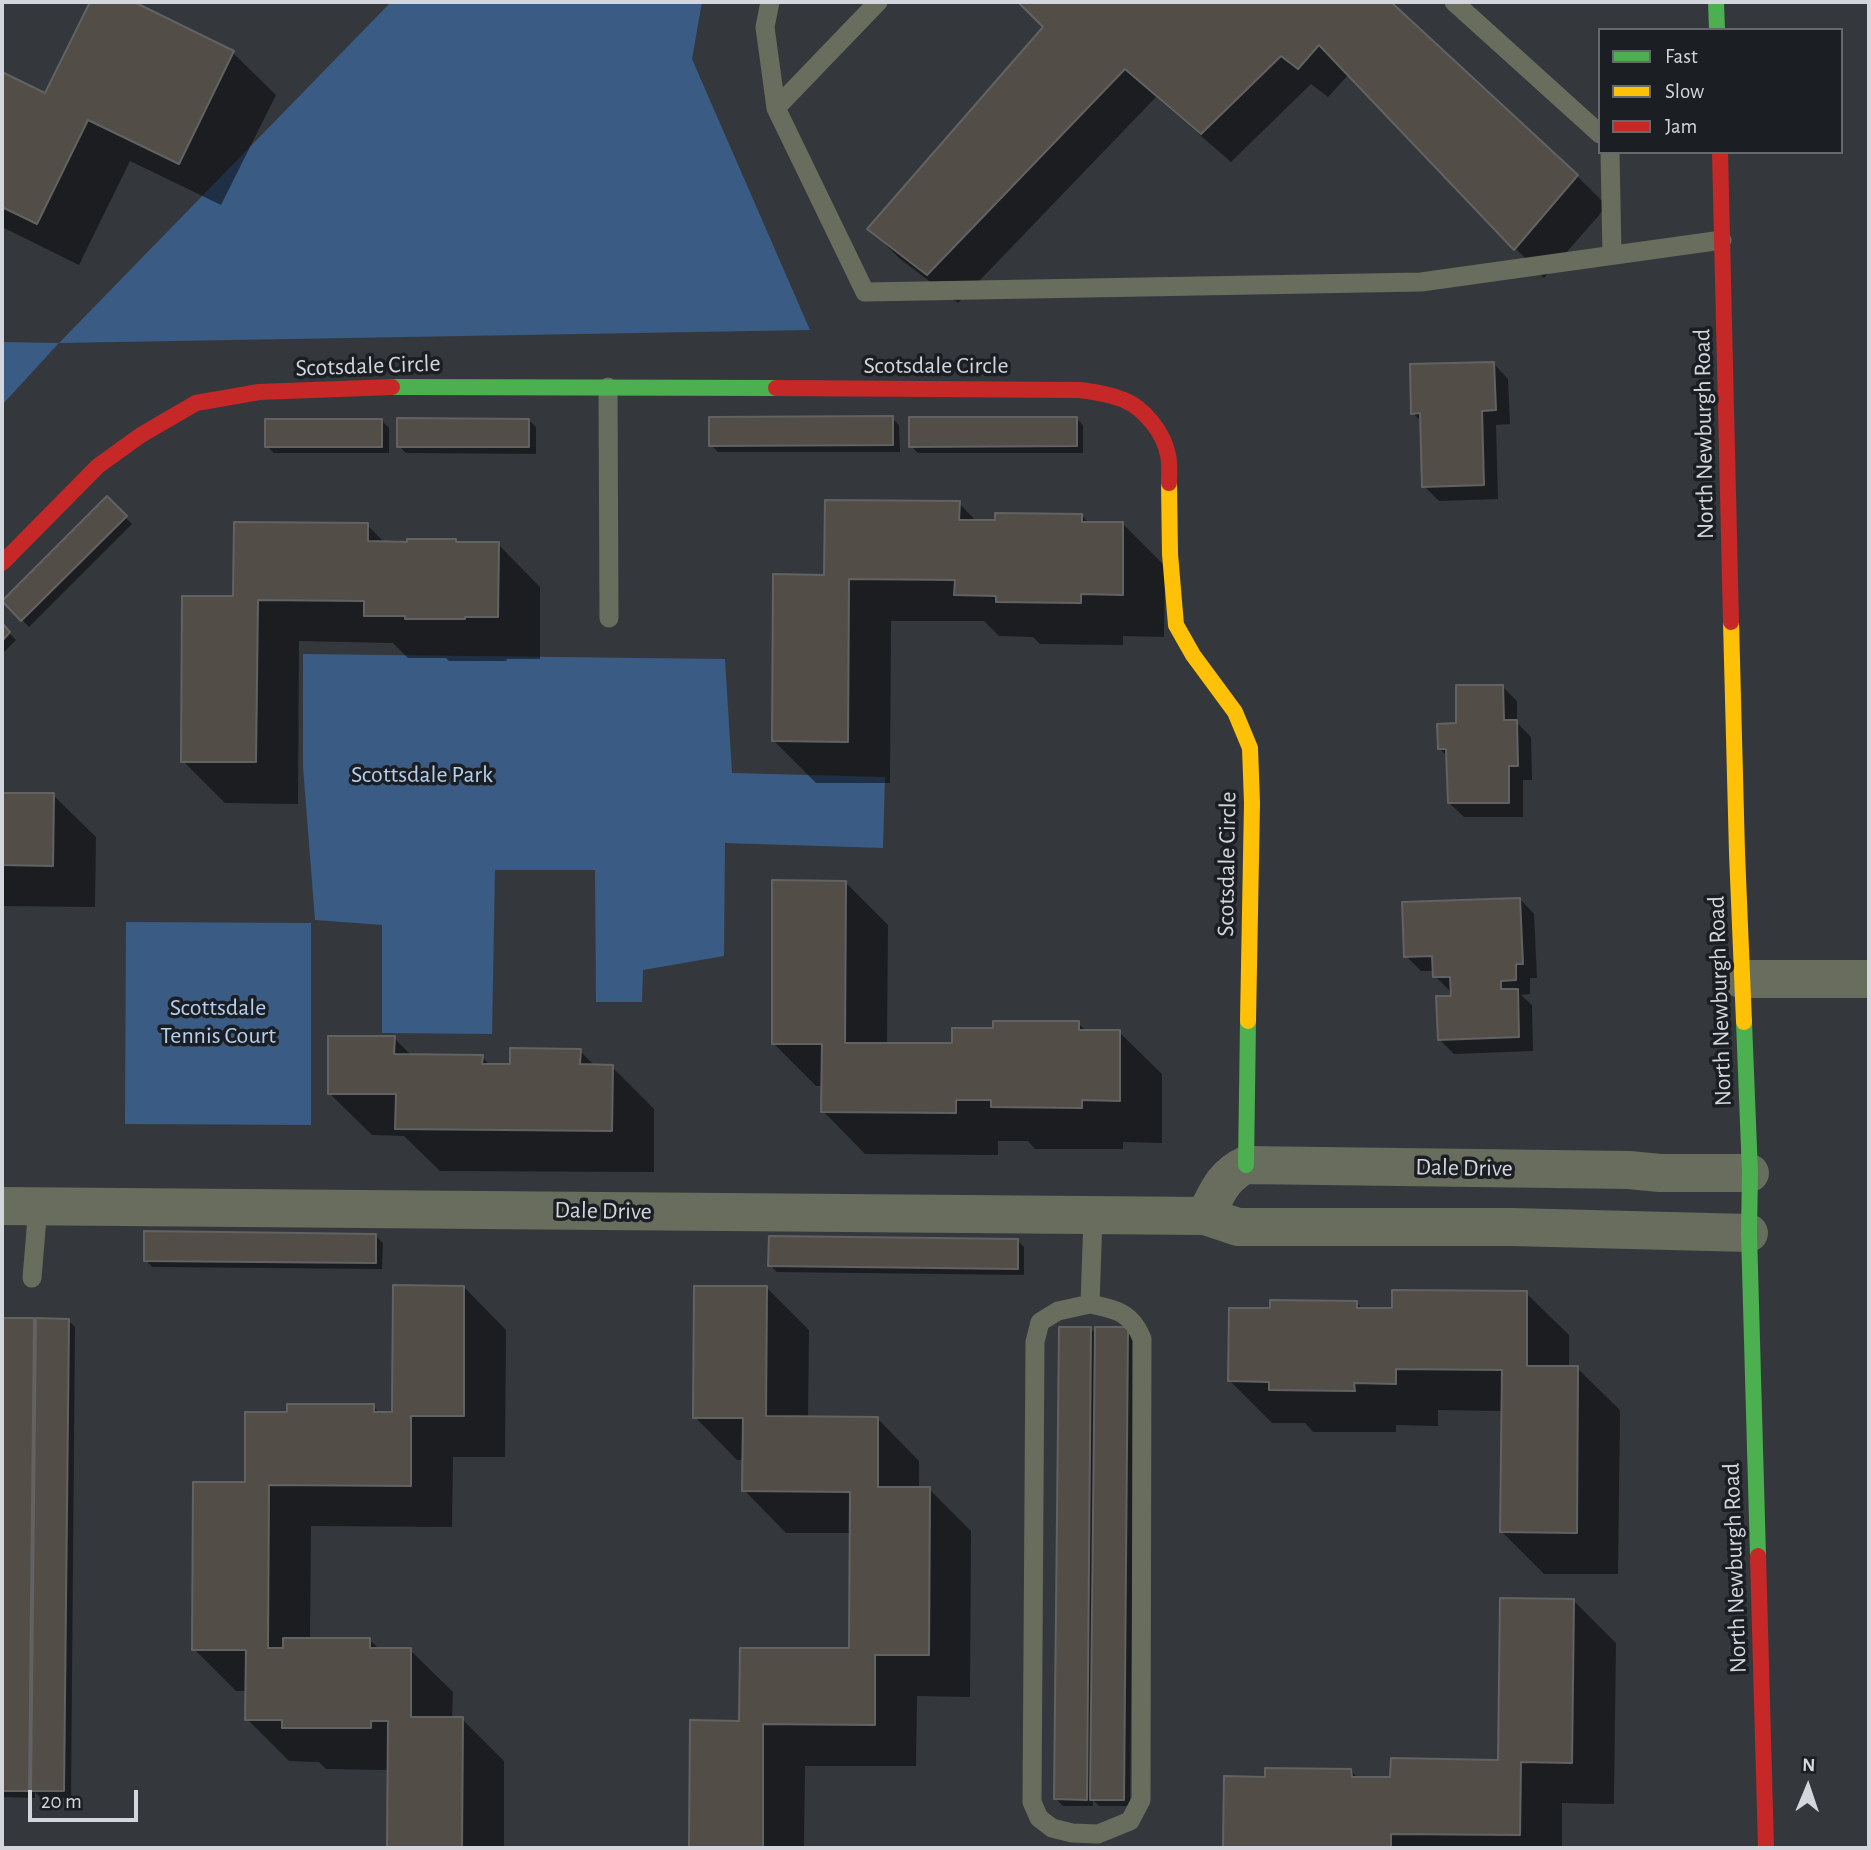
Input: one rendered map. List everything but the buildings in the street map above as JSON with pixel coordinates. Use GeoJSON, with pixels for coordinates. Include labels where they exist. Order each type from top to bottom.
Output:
{"type":"FeatureCollection","features":[{"type":"Feature","properties":{"kind":"street"},"geometry":{"type":"LineString","coordinates":[[1716,2],[1717,28]]}},
{"type":"Feature","properties":{"kind":"street","name":"North Newburgh Road"},"geometry":{"type":"LineString","coordinates":[[1720,154],[1741,979],[1750,1173],[1749,1233],[1766,1848]]}},
{"type":"Feature","properties":{"kind":"street","name":"Scotsdale Circle"},"geometry":{"type":"LineString","coordinates":[[2,563],[97,466],[141,435],[196,403],[259,392],[419,386],[1080,390],[1106,394],[1126,401],[1148,418],[1163,437],[1169,457],[1170,554],[1176,625],[1235,712],[1250,748],[1252,803],[1246,1165]]}},
{"type":"Feature","properties":{"kind":"street"},"geometry":{"type":"LineString","coordinates":[[1741,979],[1869,979]]}},
{"type":"Feature","properties":{"kind":"street"},"geometry":{"type":"LineString","coordinates":[[1205,1216],[1232,1171],[1246,1165]]}},
{"type":"Feature","properties":{"kind":"street","name":"Dale Drive"},"geometry":{"type":"LineString","coordinates":[[1246,1165],[1750,1173]]}},
{"type":"Feature","properties":{"kind":"street","name":"Dale Drive"},"geometry":{"type":"LineString","coordinates":[[20,1206],[1205,1216],[1238,1227],[1526,1227],[1749,1233]]}},
{"type":"Feature","properties":{"kind":"lane"},"geometry":{"type":"LineString","coordinates":[[770,2],[765,27],[776,108],[865,292],[1421,282],[1722,240]]}},
{"type":"Feature","properties":{"kind":"lane"},"geometry":{"type":"LineString","coordinates":[[776,108],[878,2]]}},
{"type":"Feature","properties":{"kind":"lane"},"geometry":{"type":"LineString","coordinates":[[1454,2],[1598,132]]}},
{"type":"Feature","properties":{"kind":"lane"},"geometry":{"type":"LineString","coordinates":[[1610,154],[1612,255]]}},
{"type":"Feature","properties":{"kind":"lane"},"geometry":{"type":"LineString","coordinates":[[608,387],[609,618]]}},
{"type":"Feature","properties":{"kind":"lane"},"geometry":{"type":"LineString","coordinates":[[20,1206],[32,1278]]}},
{"type":"Feature","properties":{"kind":"lane"},"geometry":{"type":"LineString","coordinates":[[1090,1304],[1093,1216]]}},
{"type":"Feature","properties":{"kind":"lane"},"geometry":{"type":"LineString","coordinates":[[1090,1304],[1113,1308],[1125,1315],[1138,1327],[1142,1339],[1141,1800],[1130,1821],[1098,1834],[1072,1833],[1052,1828],[1039,1818],[1032,1802],[1035,1342],[1040,1322],[1058,1311],[1090,1304]]}},
{"type":"Feature","properties":{"kind":"green space"},"geometry":{"type":"Polygon","coordinates":[[[391,2],[702,2],[692,59],[810,330],[59,343],[391,2]]]}},
{"type":"Feature","properties":{"kind":"green space"},"geometry":{"type":"Polygon","coordinates":[[[2,342],[59,343],[2,405],[2,342]]]}},
{"type":"Feature","properties":{"kind":"green space","name":"Scottsdale Park"},"geometry":{"type":"Polygon","coordinates":[[[303,654],[725,659],[732,773],[885,777],[883,848],[725,843],[724,956],[643,970],[642,1002],[596,1002],[595,870],[495,870],[492,1034],[382,1033],[382,925],[315,920],[303,767],[303,654]]]}},
{"type":"Feature","properties":{"kind":"green space","name":"Scottsdale Tennis Court"},"geometry":{"type":"Polygon","coordinates":[[[126,922],[311,923],[311,1125],[125,1124],[126,922]]]}},
{"type":"Feature","properties":{"kind":"traffic: fast"},"geometry":{"type":"LineString","coordinates":[[1716,2],[1717,28]]}},
{"type":"Feature","properties":{"kind":"traffic: fast"},"geometry":{"type":"LineString","coordinates":[[392,387],[776,388]]}},
{"type":"Feature","properties":{"kind":"traffic: fast"},"geometry":{"type":"LineString","coordinates":[[1246,1165],[1248,1021]]}},
{"type":"Feature","properties":{"kind":"traffic: fast"},"geometry":{"type":"LineString","coordinates":[[1744,1022],[1758,1556]]}},
{"type":"Feature","properties":{"kind":"traffic: slow"},"geometry":{"type":"LineString","coordinates":[[1169,483],[1170,554],[1176,625],[1193,655],[1235,712],[1250,748],[1252,803],[1248,1021]]}},
{"type":"Feature","properties":{"kind":"traffic: slow"},"geometry":{"type":"LineString","coordinates":[[1731,622],[1744,1022]]}},
{"type":"Feature","properties":{"kind":"traffic: jam"},"geometry":{"type":"LineString","coordinates":[[1720,154],[1731,622]]}},
{"type":"Feature","properties":{"kind":"traffic: jam"},"geometry":{"type":"LineString","coordinates":[[2,563],[98,466],[141,435],[196,403],[259,392],[392,387]]}},
{"type":"Feature","properties":{"kind":"traffic: jam"},"geometry":{"type":"LineString","coordinates":[[776,388],[1080,390],[1108,395],[1139,409],[1158,430],[1168,455],[1169,483]]}},
{"type":"Feature","properties":{"kind":"traffic: jam"},"geometry":{"type":"LineString","coordinates":[[1758,1556],[1766,1848]]}}]}
